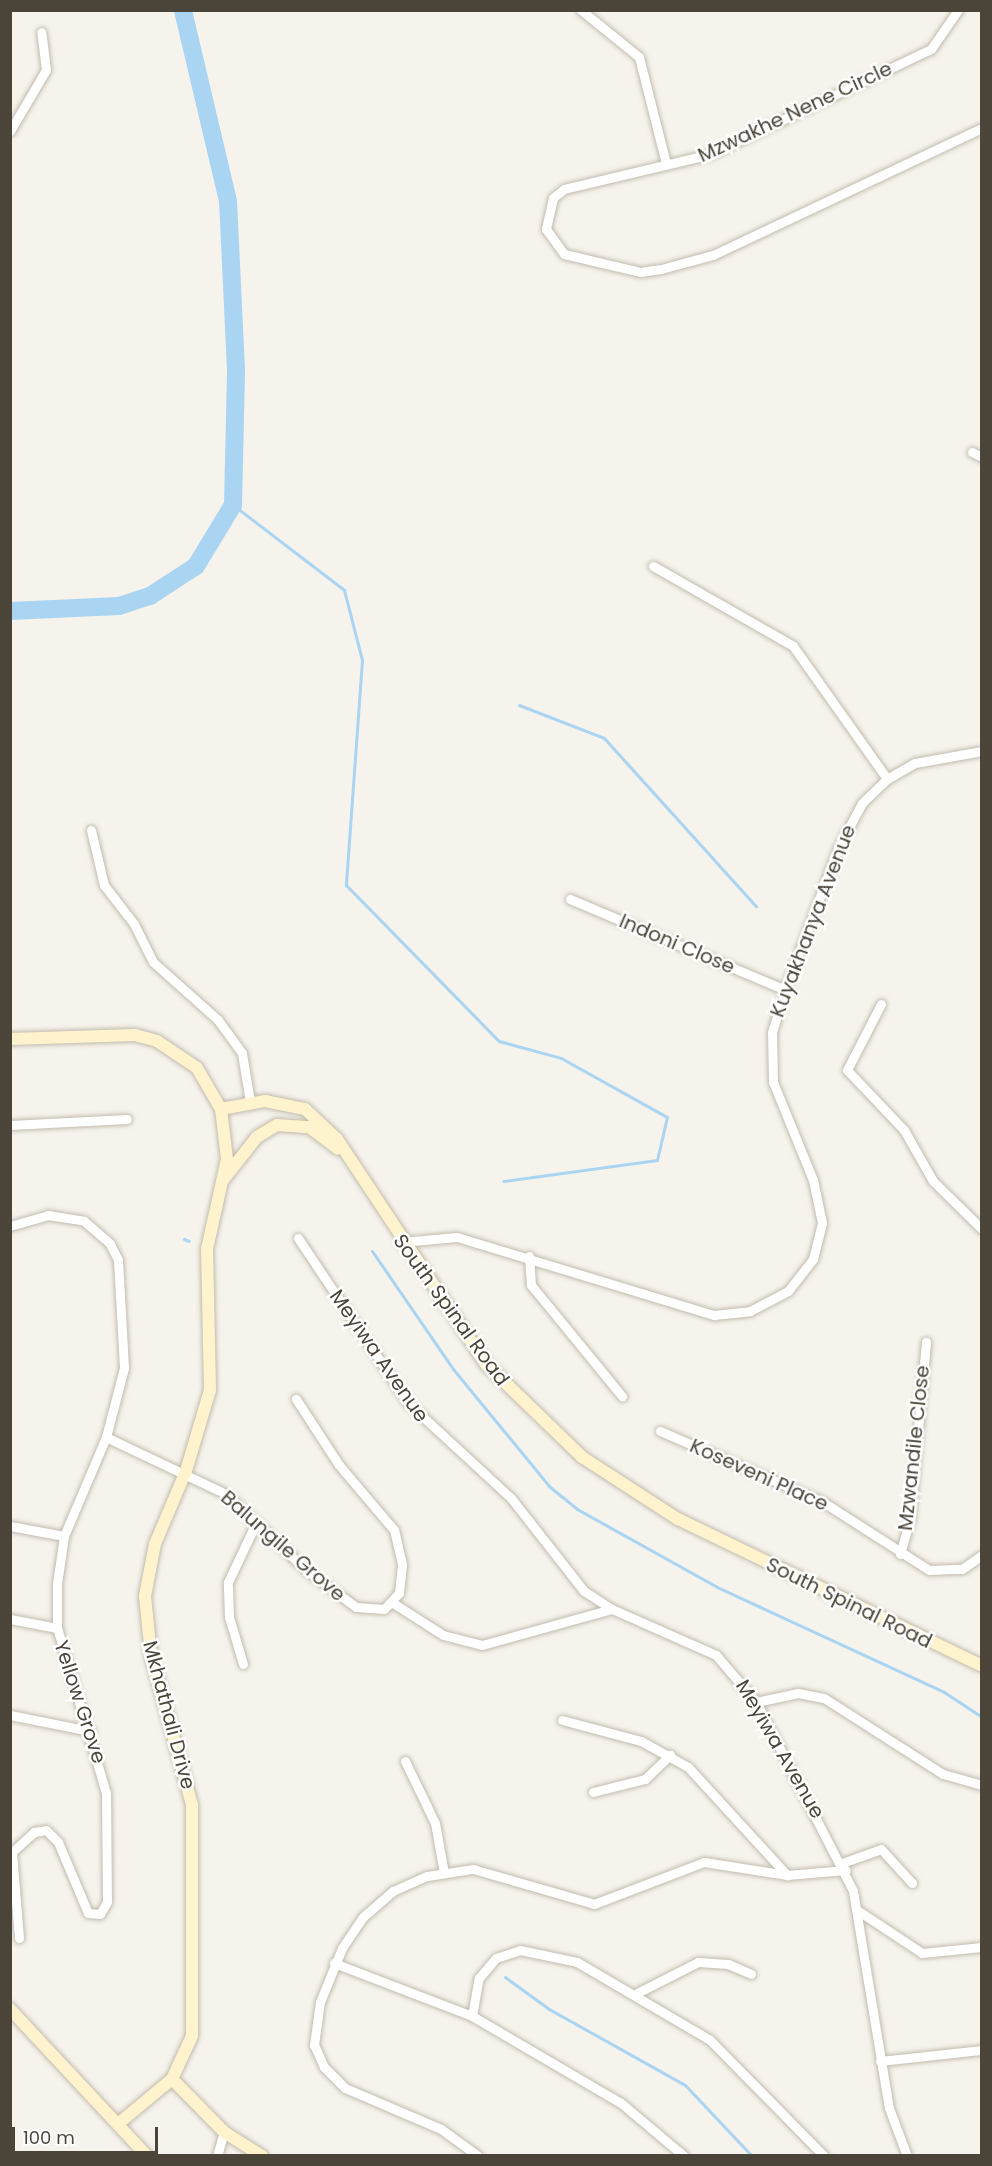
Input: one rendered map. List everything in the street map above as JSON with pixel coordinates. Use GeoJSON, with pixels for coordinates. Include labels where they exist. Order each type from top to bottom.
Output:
{"type":"FeatureCollection","features":[{"type":"Feature","properties":{"kind":"street"},"geometry":{"type":"LineString","coordinates":[[581,10],[639,57],[666,164]]}},
{"type":"Feature","properties":{"kind":"street","name":"Mzwakhe Nene Circle"},"geometry":{"type":"LineString","coordinates":[[958,10],[931,49],[711,154],[564,189],[553,198],[546,214],[553,245],[572,257],[640,272],[713,255],[981,128]]}},
{"type":"Feature","properties":{"kind":"street"},"geometry":{"type":"LineString","coordinates":[[10,131],[46,70],[41,32]]}},
{"type":"Feature","properties":{"kind":"street"},"geometry":{"type":"LineString","coordinates":[[972,452],[981,457]]}},
{"type":"Feature","properties":{"kind":"street"},"geometry":{"type":"LineString","coordinates":[[652,566],[793,646],[887,779]]}},
{"type":"Feature","properties":{"kind":"street","name":"Kuyakhanya Avenue"},"geometry":{"type":"LineString","coordinates":[[400,1242],[456,1237],[529,1256],[714,1315],[767,1306],[804,1275],[822,1223],[813,1180],[773,1082],[772,1032],[784,990],[851,820],[887,779],[938,755],[981,751]]}},
{"type":"Feature","properties":{"kind":"street"},"geometry":{"type":"LineString","coordinates":[[91,830],[104,885],[134,924],[157,969],[204,1006],[242,1053],[250,1102]]}},
{"type":"Feature","properties":{"kind":"street","name":"Indoni Close"},"geometry":{"type":"LineString","coordinates":[[570,899],[784,990]]}},
{"type":"Feature","properties":{"kind":"street"},"geometry":{"type":"LineString","coordinates":[[881,1004],[847,1070],[904,1130],[933,1180],[981,1229]]}},
{"type":"Feature","properties":{"kind":"street"},"geometry":{"type":"LineString","coordinates":[[10,1039],[112,1034],[157,1041],[197,1068],[221,1109]]}},
{"type":"Feature","properties":{"kind":"street","name":"South Spinal Road"},"geometry":{"type":"LineString","coordinates":[[221,1109],[250,1102],[305,1109],[322,1122],[346,1155],[400,1242],[493,1372],[582,1457],[678,1519],[981,1666]]}},
{"type":"Feature","properties":{"kind":"street","name":"Mkhathali Drive"},"geometry":{"type":"LineString","coordinates":[[118,2124],[172,2079],[192,2036],[192,1804],[151,1655],[145,1596],[155,1544],[186,1471],[210,1390],[207,1249],[228,1138],[221,1109]]}},
{"type":"Feature","properties":{"kind":"street"},"geometry":{"type":"LineString","coordinates":[[10,1125],[127,1119]]}},
{"type":"Feature","properties":{"kind":"street"},"geometry":{"type":"LineString","coordinates":[[220,1184],[257,1137],[278,1125],[309,1127],[346,1155]]}},
{"type":"Feature","properties":{"kind":"street","name":"Yellow Grove"},"geometry":{"type":"LineString","coordinates":[[10,1226],[48,1215],[84,1221],[110,1244],[118,1260],[124,1368],[106,1437],[64,1536],[57,1628],[90,1731],[106,1793],[108,1881],[104,1909],[96,1915],[88,1913],[58,1842],[45,1830],[34,1832],[12,1852],[19,1938]]}},
{"type":"Feature","properties":{"kind":"street","name":"Meyiwa Avenue"},"geometry":{"type":"LineString","coordinates":[[298,1238],[408,1403],[511,1498],[584,1591],[612,1609],[716,1655],[756,1702],[844,1867],[857,1910],[888,2108],[907,2156]]}},
{"type":"Feature","properties":{"kind":"street"},"geometry":{"type":"LineString","coordinates":[[529,1256],[531,1285],[622,1396]]}},
{"type":"Feature","properties":{"kind":"street","name":"Mzwandile Close"},"geometry":{"type":"LineString","coordinates":[[900,1554],[910,1518],[926,1342]]}},
{"type":"Feature","properties":{"kind":"street"},"geometry":{"type":"LineString","coordinates":[[296,1399],[339,1465],[394,1530],[402,1581],[393,1603],[443,1635],[482,1645],[612,1609]]}},
{"type":"Feature","properties":{"kind":"street","name":"Koseveni Place"},"geometry":{"type":"LineString","coordinates":[[660,1431],[823,1502],[900,1554],[938,1571],[962,1569],[981,1555]]}},
{"type":"Feature","properties":{"kind":"street"},"geometry":{"type":"LineString","coordinates":[[106,1437],[186,1471]]}},
{"type":"Feature","properties":{"kind":"street","name":"Balungile Grove"},"geometry":{"type":"LineString","coordinates":[[186,1471],[226,1494],[350,1604],[377,1611],[393,1603]]}},
{"type":"Feature","properties":{"kind":"street"},"geometry":{"type":"LineString","coordinates":[[243,1664],[229,1617],[228,1582],[256,1523]]}},
{"type":"Feature","properties":{"kind":"street"},"geometry":{"type":"LineString","coordinates":[[10,1526],[64,1536]]}},
{"type":"Feature","properties":{"kind":"street"},"geometry":{"type":"LineString","coordinates":[[10,1619],[57,1628]]}},
{"type":"Feature","properties":{"kind":"street"},"geometry":{"type":"LineString","coordinates":[[756,1702],[798,1693],[824,1698],[943,1774],[981,1785]]}},
{"type":"Feature","properties":{"kind":"street"},"geometry":{"type":"LineString","coordinates":[[10,1715],[90,1731]]}},
{"type":"Feature","properties":{"kind":"street"},"geometry":{"type":"LineString","coordinates":[[562,1720],[626,1736],[670,1755],[699,1777],[788,1875]]}},
{"type":"Feature","properties":{"kind":"street"},"geometry":{"type":"LineString","coordinates":[[593,1792],[645,1779],[670,1755]]}},
{"type":"Feature","properties":{"kind":"street"},"geometry":{"type":"LineString","coordinates":[[405,1761],[435,1822],[444,1873]]}},
{"type":"Feature","properties":{"kind":"street"},"geometry":{"type":"LineString","coordinates":[[478,2156],[441,2129],[345,2088],[324,2067],[313,2031],[334,1963],[350,1933],[378,1903],[412,1881],[444,1873],[497,1873],[594,1904],[704,1862],[788,1875],[844,1867],[881,1849],[912,1883]]}},
{"type":"Feature","properties":{"kind":"street"},"geometry":{"type":"LineString","coordinates":[[857,1910],[922,1953],[981,1947]]}},
{"type":"Feature","properties":{"kind":"street"},"geometry":{"type":"LineString","coordinates":[[472,2016],[485,1968],[520,1950],[577,1962],[637,1993],[710,2040],[824,2156]]}},
{"type":"Feature","properties":{"kind":"street"},"geometry":{"type":"LineString","coordinates":[[637,1993],[698,1962],[728,1964],[751,1974]]}},
{"type":"Feature","properties":{"kind":"street"},"geometry":{"type":"LineString","coordinates":[[334,1963],[472,2016],[621,2103],[684,2156]]}},
{"type":"Feature","properties":{"kind":"street"},"geometry":{"type":"LineString","coordinates":[[10,2009],[147,2156]]}},
{"type":"Feature","properties":{"kind":"street"},"geometry":{"type":"LineString","coordinates":[[880,2061],[981,2050]]}},
{"type":"Feature","properties":{"kind":"street"},"geometry":{"type":"LineString","coordinates":[[172,2079],[224,2132],[262,2156]]}},
{"type":"Feature","properties":{"kind":"street"},"geometry":{"type":"LineString","coordinates":[[217,2156],[224,2132]]}},
{"type":"Feature","properties":{"kind":"waterway"},"geometry":{"type":"LineString","coordinates":[[10,611],[119,606],[150,596],[196,566],[233,505],[236,370],[228,201],[183,10]]}},
{"type":"Feature","properties":{"kind":"waterway"},"geometry":{"type":"LineString","coordinates":[[233,505],[344,590],[362,660],[346,885],[499,1041],[561,1058],[667,1117],[657,1160],[503,1181]]}},
{"type":"Feature","properties":{"kind":"waterway"},"geometry":{"type":"LineString","coordinates":[[519,705],[604,738],[756,906]]}},
{"type":"Feature","properties":{"kind":"waterway"},"geometry":{"type":"LineString","coordinates":[[184,1239],[189,1241]]}},
{"type":"Feature","properties":{"kind":"waterway"},"geometry":{"type":"LineString","coordinates":[[372,1251],[453,1369],[550,1487],[577,1509],[717,1587],[944,1692],[982,1717]]}},
{"type":"Feature","properties":{"kind":"waterway"},"geometry":{"type":"LineString","coordinates":[[505,1977],[549,2009],[685,2085],[752,2156]]}}]}
